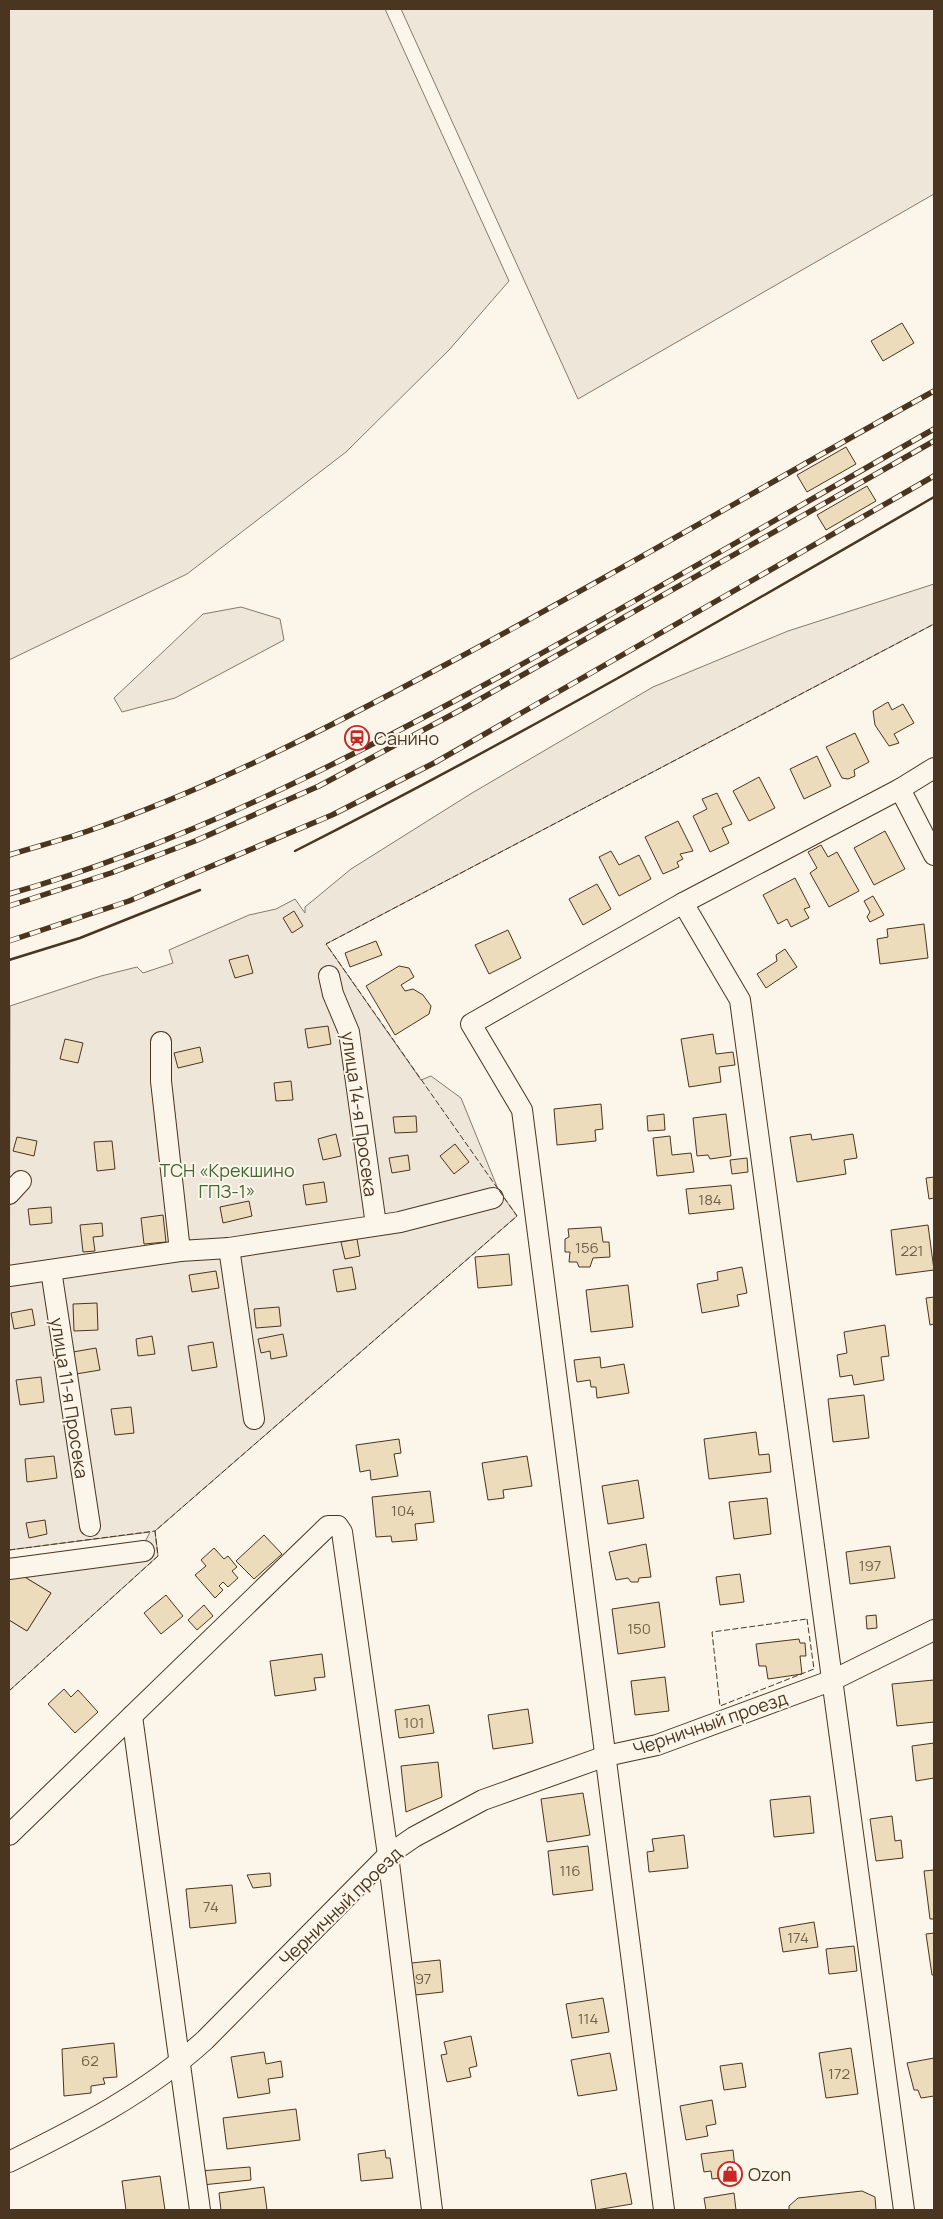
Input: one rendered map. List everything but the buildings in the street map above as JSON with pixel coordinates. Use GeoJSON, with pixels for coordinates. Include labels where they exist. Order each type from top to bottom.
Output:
{"type":"FeatureCollection","features":[{"type":"Feature","properties":{"kind":"street"},"geometry":{"type":"LineString","coordinates":[[664,2210],[522,1110],[471,1024],[684,903],[900,790],[934,768]]}},
{"type":"Feature","properties":{"kind":"street"},"geometry":{"type":"LineString","coordinates":[[900,790],[934,855]]}},
{"type":"Feature","properties":{"kind":"street"},"geometry":{"type":"LineString","coordinates":[[684,903],[740,1000],[904,2210]]}},
{"type":"Feature","properties":{"kind":"street","name":"улица 14-я Просека"},"geometry":{"type":"LineString","coordinates":[[329,976],[333,994],[349,1032],[376,1225]]}},
{"type":"Feature","properties":{"kind":"street"},"geometry":{"type":"LineString","coordinates":[[161,1042],[161,1080],[180,1251]]}},
{"type":"Feature","properties":{"kind":"street"},"geometry":{"type":"LineString","coordinates":[[9,1276],[180,1251],[229,1248],[400,1222],[493,1198]]}},
{"type":"Feature","properties":{"kind":"street"},"geometry":{"type":"LineString","coordinates":[[229,1248],[254,1419]]}},
{"type":"Feature","properties":{"kind":"street","name":"улица 11-я Просека"},"geometry":{"type":"LineString","coordinates":[[51,1270],[90,1526]]}},
{"type":"Feature","properties":{"kind":"street"},"geometry":{"type":"LineString","coordinates":[[9,1835],[328,1526],[338,1526],[342,1532],[388,1855],[432,2210]]}},
{"type":"Feature","properties":{"kind":"street"},"geometry":{"type":"LineString","coordinates":[[9,1568],[144,1551]]}},
{"type":"Feature","properties":{"kind":"street","name":"Черничный проезд"},"geometry":{"type":"LineString","coordinates":[[9,2162],[79,2128],[179,2064],[388,1855],[414,1837],[483,1800],[606,1756],[657,1745],[833,1680],[934,1630]]}},
{"type":"Feature","properties":{"kind":"street"},"geometry":{"type":"LineString","coordinates":[[132,1716],[200,2210]]}},
{"type":"Feature","properties":{"kind":"green space"},"geometry":{"type":"Polygon","coordinates":[[[9,9],[385,9],[509,281],[449,350],[346,452],[187,574],[9,660],[9,9]]]}},
{"type":"Feature","properties":{"kind":"green space"},"geometry":{"type":"Polygon","coordinates":[[[401,9],[934,9],[934,194],[578,399],[401,9]]]}},
{"type":"Feature","properties":{"kind":"green space","name":"ТСН «Крекшино ГПЗ-1»"},"geometry":{"type":"Polygon","coordinates":[[[934,584],[934,624],[326,944],[421,1080],[431,1076],[461,1098],[498,1189],[517,1216],[155,1531],[158,1556],[9,1691],[9,1620],[27,1631],[51,1593],[13,1570],[148,1548],[146,1540],[150,1532],[9,1550],[10,1006],[101,976],[137,967],[143,973],[173,963],[169,950],[249,915],[276,909],[295,899],[305,913],[305,907],[351,869],[472,793],[653,687],[788,631],[934,584]]]}},
{"type":"Feature","properties":{"kind":"green space"},"geometry":{"type":"Polygon","coordinates":[[[241,607],[280,619],[284,640],[175,698],[122,712],[114,698],[203,614],[241,607]]]}},
{"type":"Feature","properties":{"kind":"railway"},"geometry":{"type":"LineString","coordinates":[[9,855],[78,834],[180,796],[313,734],[567,599],[934,391]]}},
{"type":"Feature","properties":{"kind":"railway"},"geometry":{"type":"LineString","coordinates":[[9,894],[75,873],[203,825],[387,737],[562,642],[934,429]]}},
{"type":"Feature","properties":{"kind":"railway"},"geometry":{"type":"LineString","coordinates":[[9,906],[111,873],[195,841],[319,786],[468,706],[934,441]]}},
{"type":"Feature","properties":{"kind":"railway"},"geometry":{"type":"LineString","coordinates":[[9,941],[129,901],[332,815],[436,762],[934,476]]}},
{"type":"Feature","properties":{"kind":"fence"},"geometry":{"type":"LineString","coordinates":[[9,1691],[158,1556],[155,1531],[517,1216],[326,944],[934,624]]}},
{"type":"Feature","properties":{"kind":"fence"},"geometry":{"type":"LineString","coordinates":[[9,1550],[155,1531]]}},
{"type":"Feature","properties":{"kind":"fence"},"geometry":{"type":"LineString","coordinates":[[807,1619],[814,1669],[720,1706],[712,1632],[807,1619]]}},
{"type":"Feature","properties":{"kind":"wall"},"geometry":{"type":"LineString","coordinates":[[295,851],[537,723],[697,634],[934,497]]}},
{"type":"Feature","properties":{"kind":"wall"},"geometry":{"type":"LineString","coordinates":[[9,960],[80,938],[200,890]]}},
{"type":"Feature","properties":{"kind":"place","name":"Санино"},"geometry":{"type":"Point","coordinates":[357,738]}},
{"type":"Feature","properties":{"kind":"place","name":"Ozon"},"geometry":{"type":"Point","coordinates":[730,2174]}}]}
